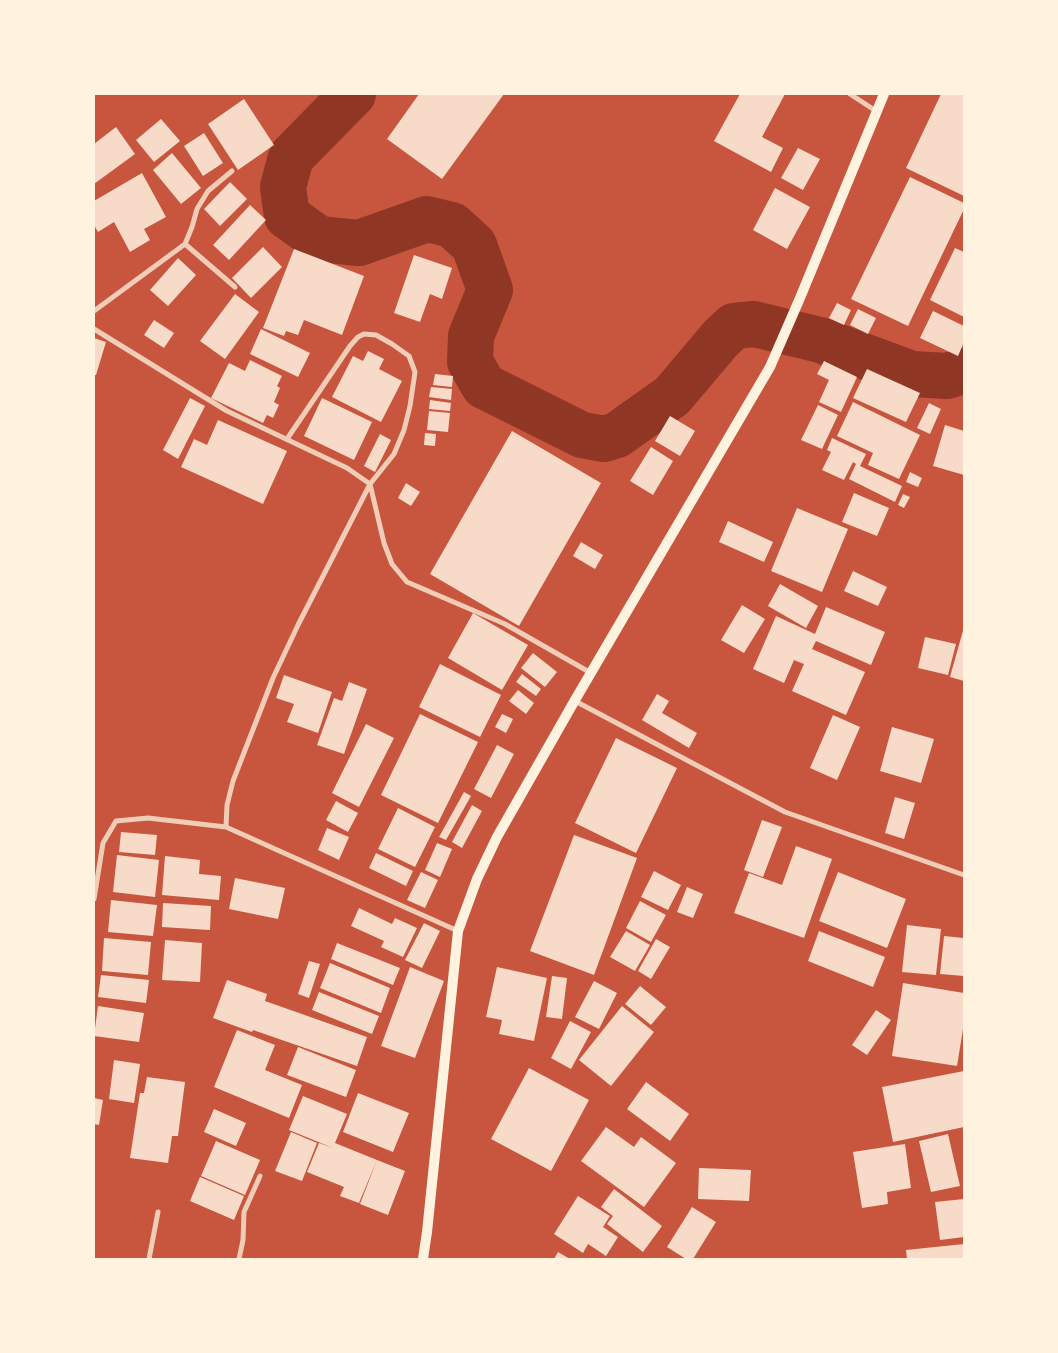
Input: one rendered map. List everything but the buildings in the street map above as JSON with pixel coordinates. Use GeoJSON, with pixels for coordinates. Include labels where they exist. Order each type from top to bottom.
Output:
{"type":"FeatureCollection","features":[{"type":"Feature","properties":{"kind":"main road"},"geometry":{"type":"LineString","coordinates":[[423,1259],[458,931],[478,879],[497,837],[575,700],[770,367],[884,94]]}},
{"type":"Feature","properties":{"kind":"street"},"geometry":{"type":"LineString","coordinates":[[850,94],[877,112]]}},
{"type":"Feature","properties":{"kind":"street"},"geometry":{"type":"LineString","coordinates":[[94,311],[185,244],[197,209],[208,191],[232,172]]}},
{"type":"Feature","properties":{"kind":"street"},"geometry":{"type":"LineString","coordinates":[[185,244],[234,287]]}},
{"type":"Feature","properties":{"kind":"street"},"geometry":{"type":"LineString","coordinates":[[94,330],[227,411],[347,468],[370,484],[392,564],[407,582],[504,624],[591,673]]}},
{"type":"Feature","properties":{"kind":"street"},"geometry":{"type":"LineString","coordinates":[[226,827],[227,805],[233,781],[273,678],[370,484],[394,454],[404,430],[415,372],[408,356],[384,339],[370,333],[358,337],[287,440]]}},
{"type":"Feature","properties":{"kind":"street"},"geometry":{"type":"LineString","coordinates":[[575,700],[785,812],[964,875]]}},
{"type":"Feature","properties":{"kind":"street"},"geometry":{"type":"LineString","coordinates":[[94,899],[103,843],[116,821],[148,818],[226,827],[458,931]]}},
{"type":"Feature","properties":{"kind":"street"},"geometry":{"type":"LineString","coordinates":[[239,1259],[244,1212],[260,1176]]}},
{"type":"Feature","properties":{"kind":"street"},"geometry":{"type":"LineString","coordinates":[[149,1259],[158,1212]]}},
{"type":"Feature","properties":{"kind":"waterway"},"geometry":{"type":"LineString","coordinates":[[353,94],[291,157],[283,187],[287,216],[319,239],[359,243],[427,219],[452,225],[474,245],[490,290],[471,336],[470,362],[484,386],[582,435],[604,439],[617,435],[672,396],[721,338],[734,326],[754,324],[820,340],[912,374],[947,376],[964,371]]}}]}
